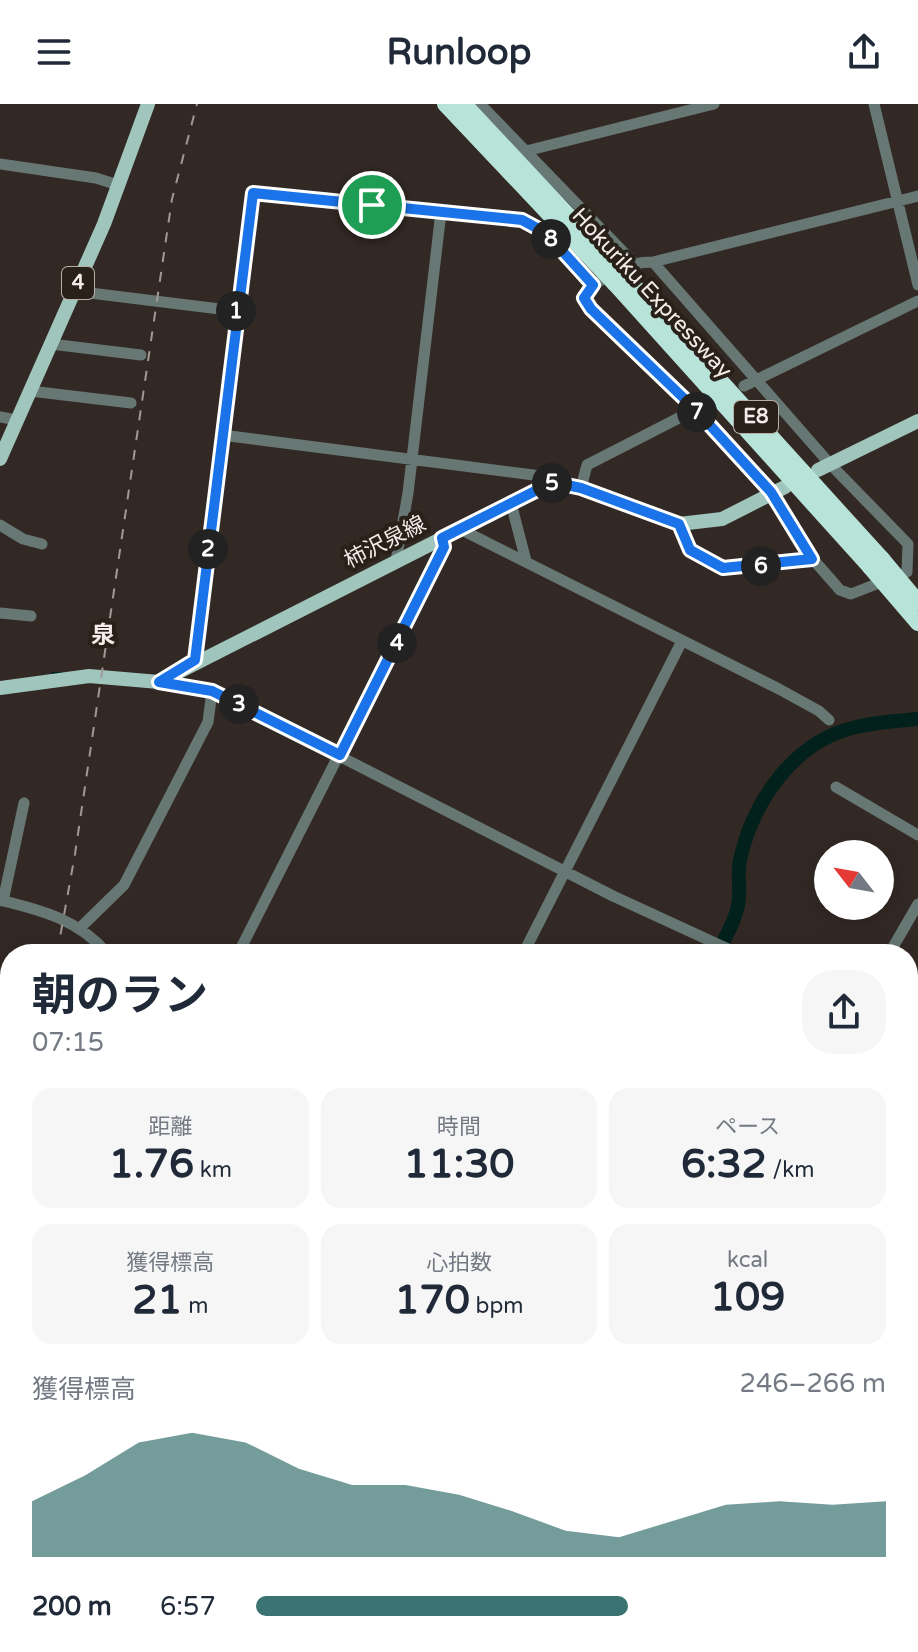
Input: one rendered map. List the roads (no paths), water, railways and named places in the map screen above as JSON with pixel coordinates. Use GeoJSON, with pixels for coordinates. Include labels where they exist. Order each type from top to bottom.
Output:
{"type":"FeatureCollection","features":[{"type":"Feature","properties":{"kind":"highway","name":"Hokuriku Expressway"},"geometry":{"type":"LineString","coordinates":[[445,104],[625,275]]}},
{"type":"Feature","properties":{"kind":"highway","name":"Hokuriku Expressway"},"geometry":{"type":"LineString","coordinates":[[464,104],[625,275],[876,563],[918,602]]}},
{"type":"Feature","properties":{"kind":"highway","name":"Hokuriku Expressway"},"geometry":{"type":"LineString","coordinates":[[876,563],[918,623]]}},
{"type":"Feature","properties":{"kind":"main road","name":"4"},"geometry":{"type":"LineString","coordinates":[[0,459],[74,291],[148,104]]}},
{"type":"Feature","properties":{"kind":"main road"},"geometry":{"type":"LineString","coordinates":[[824,467],[918,421]]}},
{"type":"Feature","properties":{"kind":"main road","name":"柿沢泉線"},"geometry":{"type":"LineString","coordinates":[[159,682],[553,482],[581,488],[679,524],[722,519],[778,490]]}},
{"type":"Feature","properties":{"kind":"main road"},"geometry":{"type":"LineString","coordinates":[[0,688],[89,676],[159,682]]}},
{"type":"Feature","properties":{"kind":"street"},"geometry":{"type":"LineString","coordinates":[[480,104],[526,151],[625,275]]}},
{"type":"Feature","properties":{"kind":"street"},"geometry":{"type":"LineString","coordinates":[[526,151],[714,104]]}},
{"type":"Feature","properties":{"kind":"street"},"geometry":{"type":"LineString","coordinates":[[874,104],[918,285]]}},
{"type":"Feature","properties":{"kind":"street"},"geometry":{"type":"LineString","coordinates":[[0,164],[118,185]]}},
{"type":"Feature","properties":{"kind":"street"},"geometry":{"type":"LineString","coordinates":[[195,662],[253,193],[522,220],[546,233],[593,285]]}},
{"type":"Feature","properties":{"kind":"street"},"geometry":{"type":"LineString","coordinates":[[653,262],[758,378],[824,467],[913,544],[907,572],[851,594],[840,590],[812,559],[778,490],[591,309],[584,298],[593,285],[653,262],[918,196]]}},
{"type":"Feature","properties":{"kind":"street"},"geometry":{"type":"LineString","coordinates":[[396,561],[412,457],[441,212]]}},
{"type":"Feature","properties":{"kind":"street"},"geometry":{"type":"LineString","coordinates":[[74,291],[236,311]]}},
{"type":"Feature","properties":{"kind":"street"},"geometry":{"type":"LineString","coordinates":[[744,386],[918,301]]}},
{"type":"Feature","properties":{"kind":"street"},"geometry":{"type":"LineString","coordinates":[[51,344],[141,355]]}},
{"type":"Feature","properties":{"kind":"street"},"geometry":{"type":"LineString","coordinates":[[30,391],[131,403]]}},
{"type":"Feature","properties":{"kind":"street"},"geometry":{"type":"LineString","coordinates":[[581,488],[587,465],[708,403]]}},
{"type":"Feature","properties":{"kind":"street"},"geometry":{"type":"LineString","coordinates":[[0,417],[17,420]]}},
{"type":"Feature","properties":{"kind":"street"},"geometry":{"type":"LineString","coordinates":[[222,435],[557,478],[561,485]]}},
{"type":"Feature","properties":{"kind":"street"},"geometry":{"type":"LineString","coordinates":[[511,503],[526,561]]}},
{"type":"Feature","properties":{"kind":"street"},"geometry":{"type":"LineString","coordinates":[[679,524],[690,550],[723,568],[812,559]]}},
{"type":"Feature","properties":{"kind":"street"},"geometry":{"type":"LineString","coordinates":[[0,525],[23,539],[42,544]]}},
{"type":"Feature","properties":{"kind":"street"},"geometry":{"type":"LineString","coordinates":[[460,529],[779,689],[829,720]]}},
{"type":"Feature","properties":{"kind":"street"},"geometry":{"type":"LineString","coordinates":[[243,944],[444,547],[442,538]]}},
{"type":"Feature","properties":{"kind":"street"},"geometry":{"type":"LineString","coordinates":[[0,613],[31,616]]}},
{"type":"Feature","properties":{"kind":"street"},"geometry":{"type":"LineString","coordinates":[[528,944],[682,641]]}},
{"type":"Feature","properties":{"kind":"street"},"geometry":{"type":"LineString","coordinates":[[159,682],[212,691],[715,944]]}},
{"type":"Feature","properties":{"kind":"street"},"geometry":{"type":"LineString","coordinates":[[81,927],[124,885],[208,722],[212,691]]}},
{"type":"Feature","properties":{"kind":"street"},"geometry":{"type":"LineString","coordinates":[[836,787],[918,835]]}},
{"type":"Feature","properties":{"kind":"street"},"geometry":{"type":"LineString","coordinates":[[24,803],[1,900],[64,918],[81,927],[98,944]]}},
{"type":"Feature","properties":{"kind":"street"},"geometry":{"type":"LineString","coordinates":[[895,944],[918,904]]}},
{"type":"Feature","properties":{"kind":"waterway"},"geometry":{"type":"LineString","coordinates":[[52,673],[62,673]]}},
{"type":"Feature","properties":{"kind":"waterway"},"geometry":{"type":"LineString","coordinates":[[722,944],[736,912],[739,865],[746,838],[766,796],[780,777],[795,760],[834,734],[864,725],[918,719]]}},
{"type":"Feature","properties":{"kind":"railway"},"geometry":{"type":"LineString","coordinates":[[59,944],[75,854],[172,199],[197,104]]}},
{"type":"Feature","properties":{"kind":"district","name":"泉"},"geometry":{"type":"Point","coordinates":[103,635]}}]}
